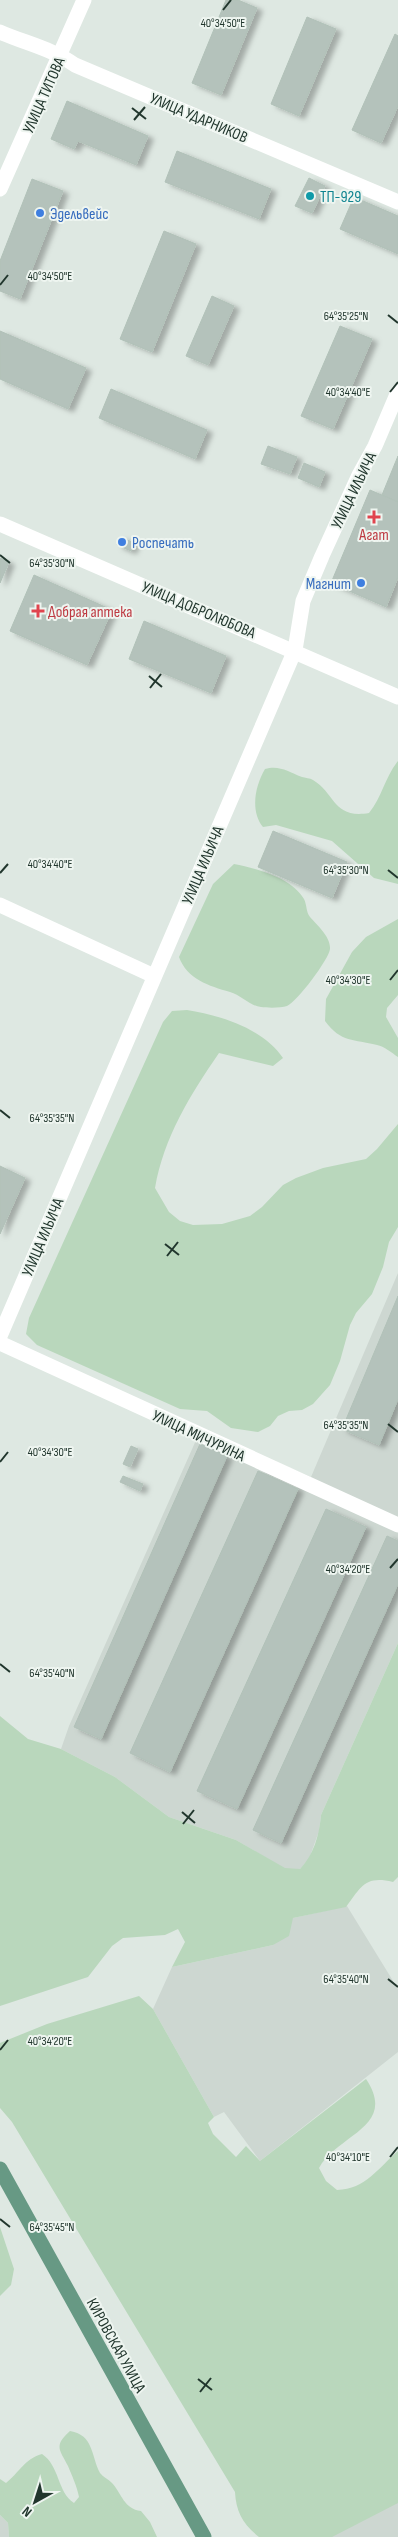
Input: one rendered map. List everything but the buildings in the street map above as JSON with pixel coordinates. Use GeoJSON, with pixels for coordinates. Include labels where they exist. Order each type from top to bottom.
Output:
{"type":"FeatureCollection","features":[{"type":"Feature","properties":{"kind":"main road","name":"КИРОВСКАЯ УЛИЦА"},"geometry":{"type":"LineString","coordinates":[[0,2169],[204,2537]]}},
{"type":"Feature","properties":{"kind":"street","name":"УЛИЦА ТИТОВА"},"geometry":{"type":"LineString","coordinates":[[0,189],[84,0]]}},
{"type":"Feature","properties":{"kind":"street","name":"УЛИЦА УДАРНИКОВ"},"geometry":{"type":"LineString","coordinates":[[0,32],[61,55],[75,65],[398,202]]}},
{"type":"Feature","properties":{"kind":"street","name":"УЛИЦА ИЛЬИЧА"},"geometry":{"type":"LineString","coordinates":[[0,1336],[295,650],[303,601],[358,475],[375,446],[398,392]]}},
{"type":"Feature","properties":{"kind":"street","name":"УЛИЦА ДОБРОЛЮБОВА"},"geometry":{"type":"LineString","coordinates":[[0,524],[295,650],[398,697]]}},
{"type":"Feature","properties":{"kind":"street"},"geometry":{"type":"LineString","coordinates":[[0,905],[154,976]]}},
{"type":"Feature","properties":{"kind":"street","name":"УЛИЦА МИЧУРИНА"},"geometry":{"type":"LineString","coordinates":[[0,1343],[398,1525]]}},
{"type":"Feature","properties":{"kind":"shaded area"},"geometry":{"type":"Polygon","coordinates":[[[398,1273],[398,1643],[321,1815],[319,1831],[309,1859],[300,1869],[285,1869],[236,1840],[169,1817],[115,1777],[61,1749],[69,1726],[201,1429],[311,1477],[398,1273]]]}},
{"type":"Feature","properties":{"kind":"shaded area"},"geometry":{"type":"Polygon","coordinates":[[[347,1906],[398,1989],[398,2052],[260,2161],[224,2112],[214,2117],[153,2009],[172,1967],[273,1945],[293,1918],[347,1906]]]}},
{"type":"Feature","properties":{"kind":"shaded area"},"geometry":{"type":"Polygon","coordinates":[[[398,2478],[398,2537],[293,2537],[398,2478]]]}},
{"type":"Feature","properties":{"kind":"shaded area"},"geometry":{"type":"Polygon","coordinates":[[[0,2515],[8,2523],[9,2537],[0,2537],[0,2515]]]}},
{"type":"Feature","properties":{"kind":"green space"},"geometry":{"type":"Polygon","coordinates":[[[398,761],[398,884],[374,878],[332,841],[276,825],[263,827],[256,814],[255,798],[265,769],[280,768],[312,779],[342,809],[357,814],[369,813],[398,761]]]}},
{"type":"Feature","properties":{"kind":"green space"},"geometry":{"type":"Polygon","coordinates":[[[234,864],[263,871],[291,885],[304,899],[309,915],[323,931],[330,945],[328,954],[319,970],[305,989],[287,1006],[271,1008],[257,1006],[234,993],[200,981],[187,971],[179,957],[213,884],[234,864]]]}},
{"type":"Feature","properties":{"kind":"green space"},"geometry":{"type":"Polygon","coordinates":[[[398,919],[398,995],[387,1008],[386,1017],[398,1038],[398,1057],[380,1046],[342,1037],[325,1021],[326,999],[352,952],[366,937],[398,919]]]}},
{"type":"Feature","properties":{"kind":"green space"},"geometry":{"type":"Polygon","coordinates":[[[187,1010],[227,1020],[253,1031],[275,1048],[283,1058],[273,1066],[219,1053],[198,1085],[172,1134],[159,1169],[155,1188],[169,1212],[180,1221],[193,1225],[222,1224],[250,1216],[262,1207],[283,1185],[296,1178],[323,1168],[366,1159],[398,1124],[398,1227],[389,1242],[383,1267],[372,1294],[356,1313],[350,1325],[340,1361],[330,1385],[313,1404],[302,1410],[289,1411],[278,1416],[270,1426],[258,1432],[231,1428],[207,1411],[180,1409],[37,1345],[26,1334],[29,1318],[163,1022],[172,1011],[187,1010]]]}},
{"type":"Feature","properties":{"kind":"green space"},"geometry":{"type":"Polygon","coordinates":[[[398,1643],[398,1877],[393,1882],[376,1880],[370,1882],[360,1888],[346,1907],[293,1918],[289,1936],[273,1945],[172,1967],[185,1942],[178,1929],[165,1935],[123,1938],[112,1946],[88,1977],[0,2006],[0,1716],[28,1739],[61,1749],[115,1777],[169,1817],[236,1840],[285,1868],[300,1869],[312,1851],[319,1830],[321,1815],[398,1643]]]}},
{"type":"Feature","properties":{"kind":"green space"},"geometry":{"type":"Polygon","coordinates":[[[139,1996],[153,2009],[214,2117],[208,2123],[213,2134],[236,2157],[246,2146],[260,2161],[366,2079],[374,2095],[375,2108],[370,2119],[362,2129],[328,2156],[319,2168],[326,2181],[337,2190],[347,2189],[364,2182],[398,2151],[398,2503],[332,2537],[259,2537],[241,2517],[235,2492],[12,2122],[0,2108],[0,2043],[47,2024],[139,1996]]]}},
{"type":"Feature","properties":{"kind":"green space"},"geometry":{"type":"Polygon","coordinates":[[[0,2227],[14,2269],[11,2285],[0,2296],[0,2227]]]}},
{"type":"Feature","properties":{"kind":"green space"},"geometry":{"type":"Polygon","coordinates":[[[70,2431],[84,2437],[91,2447],[100,2473],[112,2483],[127,2504],[135,2510],[141,2511],[150,2522],[157,2537],[9,2537],[8,2523],[0,2515],[0,2479],[6,2483],[36,2456],[42,2454],[48,2459],[68,2498],[74,2503],[79,2497],[60,2448],[61,2441],[70,2431]]]}},
{"type":"Feature","properties":{"kind":"place","name":"ТП-929"},"geometry":{"type":"Point","coordinates":[310,196]}},
{"type":"Feature","properties":{"kind":"place","name":"Эдельвейс"},"geometry":{"type":"Point","coordinates":[40,213]}},
{"type":"Feature","properties":{"kind":"place","name":"Агат"},"geometry":{"type":"Point","coordinates":[374,517]}},
{"type":"Feature","properties":{"kind":"place","name":"Роспечать"},"geometry":{"type":"Point","coordinates":[122,542]}},
{"type":"Feature","properties":{"kind":"place","name":"Магнит"},"geometry":{"type":"Point","coordinates":[361,583]}},
{"type":"Feature","properties":{"kind":"place","name":"Добрая аптека"},"geometry":{"type":"Point","coordinates":[38,611]}}]}
